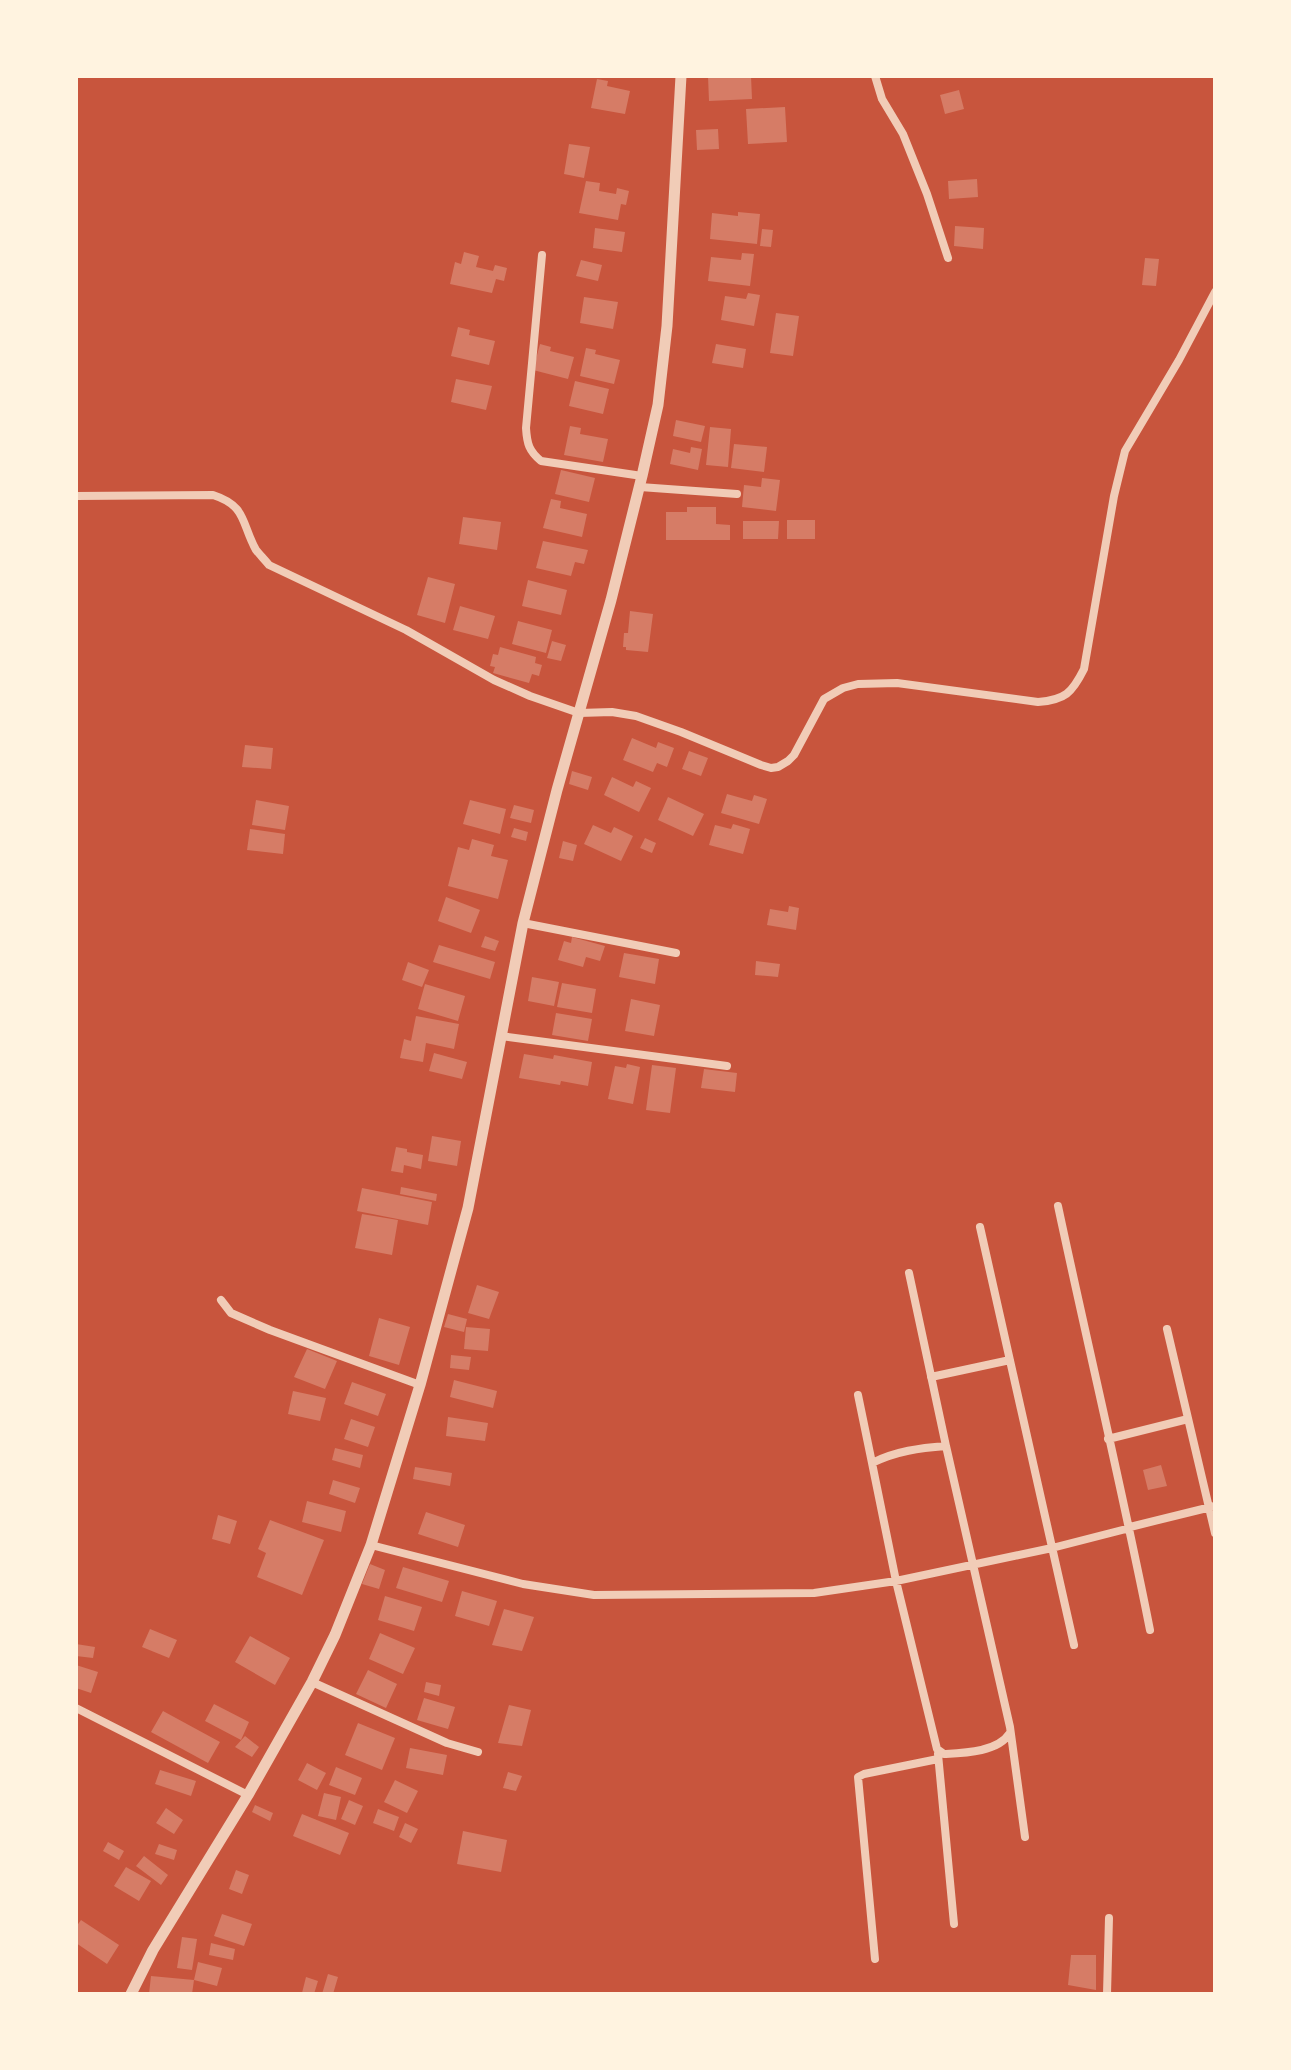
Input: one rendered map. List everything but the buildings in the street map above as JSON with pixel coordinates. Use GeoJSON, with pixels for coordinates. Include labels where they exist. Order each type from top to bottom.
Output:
{"type":"FeatureCollection","features":[{"type":"Feature","properties":{"kind":"street"},"geometry":{"type":"LineString","coordinates":[[131,1994],[153,1950],[248,1795],[335,1635],[371,1545],[420,1385],[468,1208],[523,923],[611,600],[658,405],[667,326],[681,76]]}},
{"type":"Feature","properties":{"kind":"street"},"geometry":{"type":"LineString","coordinates":[[875,76],[882,99],[903,134],[948,258]]}},
{"type":"Feature","properties":{"kind":"street"},"geometry":{"type":"LineString","coordinates":[[542,255],[526,428],[527,443],[532,453],[541,461],[641,482],[737,494]]}},
{"type":"Feature","properties":{"kind":"street"},"geometry":{"type":"LineString","coordinates":[[76,496],[213,495],[228,500],[240,512],[257,551],[269,565],[406,630],[494,680],[579,713],[612,712],[636,716],[761,765],[778,767],[794,755],[824,699],[858,684],[897,683],[1038,702],[1067,695],[1084,669],[1114,496],[1125,451],[1215,292]]}},
{"type":"Feature","properties":{"kind":"street"},"geometry":{"type":"LineString","coordinates":[[523,923],[676,953]]}},
{"type":"Feature","properties":{"kind":"street"},"geometry":{"type":"LineString","coordinates":[[501,1036],[727,1066]]}},
{"type":"Feature","properties":{"kind":"street"},"geometry":{"type":"LineString","coordinates":[[1058,1206],[1150,1630]]}},
{"type":"Feature","properties":{"kind":"street"},"geometry":{"type":"LineString","coordinates":[[980,1227],[1074,1645]]}},
{"type":"Feature","properties":{"kind":"street"},"geometry":{"type":"LineString","coordinates":[[909,1273],[1010,1733],[1025,1837]]}},
{"type":"Feature","properties":{"kind":"street"},"geometry":{"type":"LineString","coordinates":[[221,1300],[231,1313],[270,1330],[420,1385]]}},
{"type":"Feature","properties":{"kind":"street"},"geometry":{"type":"LineString","coordinates":[[1167,1329],[1212,1506],[1215,1533]]}},
{"type":"Feature","properties":{"kind":"street"},"geometry":{"type":"LineString","coordinates":[[931,1377],[1010,1360]]}},
{"type":"Feature","properties":{"kind":"street"},"geometry":{"type":"LineString","coordinates":[[858,1395],[896,1581],[938,1754],[954,1924]]}},
{"type":"Feature","properties":{"kind":"street"},"geometry":{"type":"LineString","coordinates":[[1108,1439],[1188,1419]]}},
{"type":"Feature","properties":{"kind":"street"},"geometry":{"type":"LineString","coordinates":[[872,1463],[898,1452],[946,1446]]}},
{"type":"Feature","properties":{"kind":"street"},"geometry":{"type":"LineString","coordinates":[[371,1545],[523,1584],[594,1595],[814,1593],[896,1581],[1052,1548],[1212,1506]]}},
{"type":"Feature","properties":{"kind":"street"},"geometry":{"type":"LineString","coordinates":[[312,1682],[447,1743],[478,1752]]}},
{"type":"Feature","properties":{"kind":"street"},"geometry":{"type":"LineString","coordinates":[[76,1708],[248,1795]]}},
{"type":"Feature","properties":{"kind":"street"},"geometry":{"type":"LineString","coordinates":[[875,1959],[858,1777],[938,1754],[1000,1745],[1010,1733]]}},
{"type":"Feature","properties":{"kind":"street"},"geometry":{"type":"LineString","coordinates":[[1107,1994],[1109,1918]]}}]}
